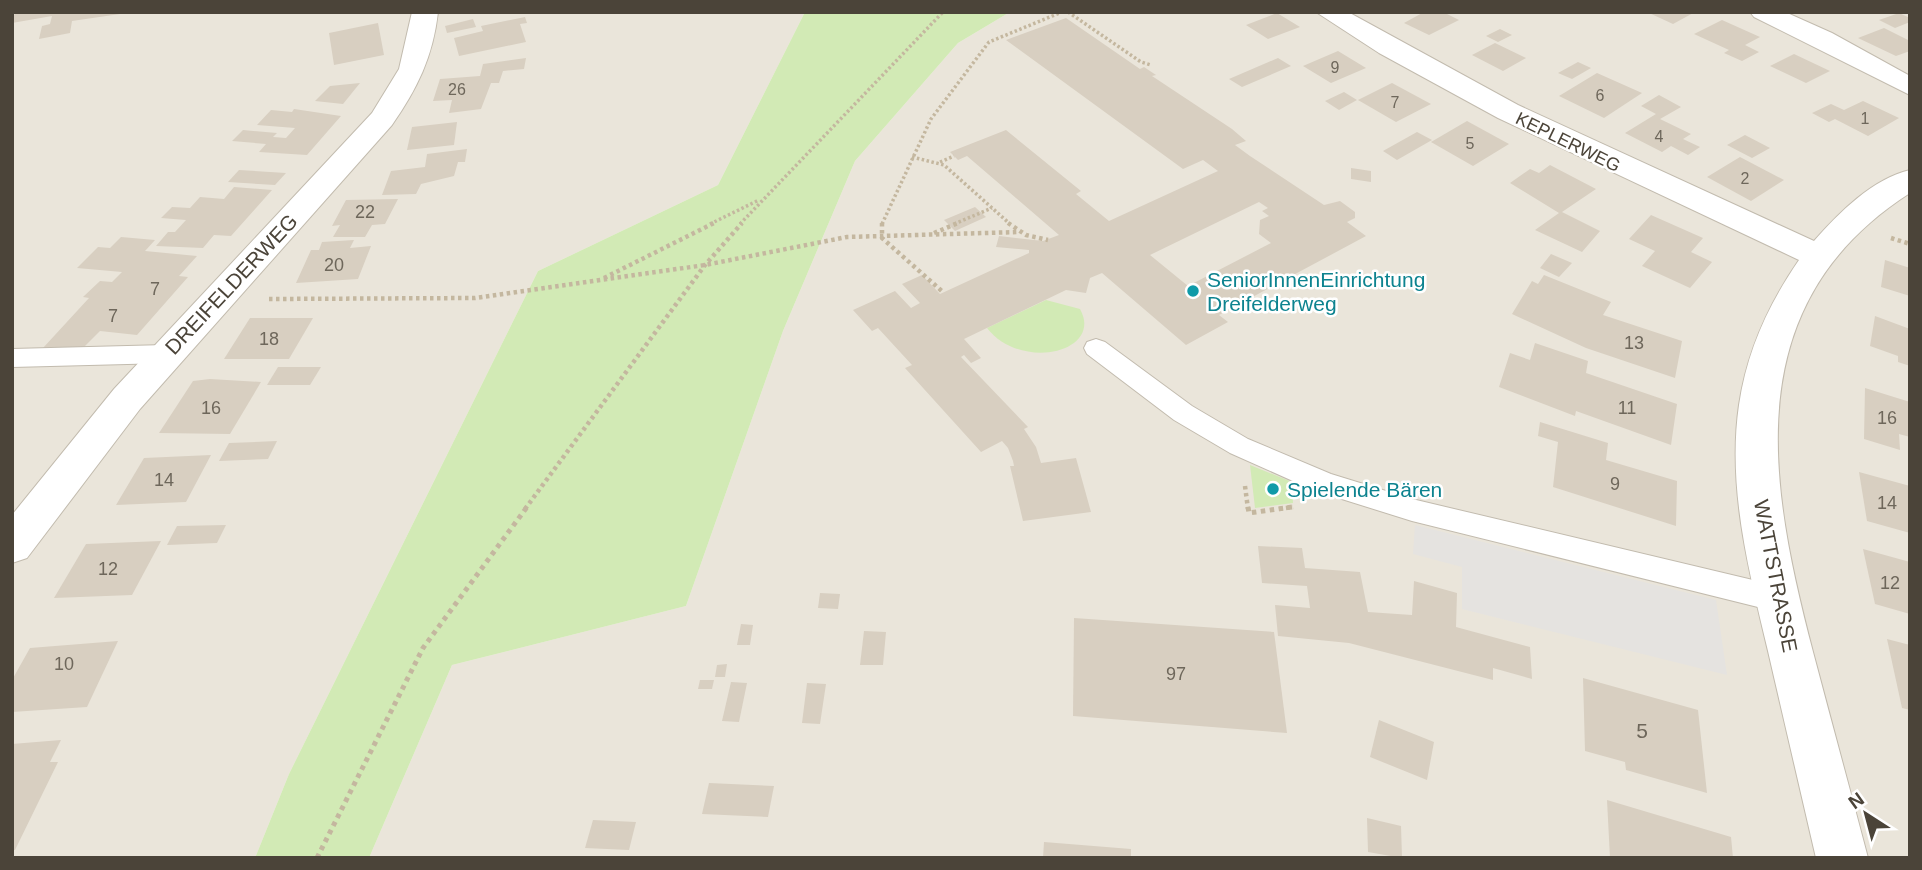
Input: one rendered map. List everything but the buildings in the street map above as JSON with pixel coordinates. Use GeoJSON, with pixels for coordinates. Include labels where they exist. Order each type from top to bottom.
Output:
{"type":"FeatureCollection","features":[{"type":"Feature","properties":{"kind":"street","name":"DREIFELDERWEG"},"geometry":{"type":"LineString","coordinates":[[12,547],[85,450],[166,354],[383,119],[407,82],[421,51],[425,12]]}},
{"type":"Feature","properties":{"kind":"street","name":"KEPLERWEG"},"geometry":{"type":"LineString","coordinates":[[1329,12],[1490,104],[1636,175],[1817,255]]}},
{"type":"Feature","properties":{"kind":"street"},"geometry":{"type":"LineString","coordinates":[[1763,12],[1823,39],[1910,87]]}},
{"type":"Feature","properties":{"kind":"street","name":"WATTSTRASSE"},"geometry":{"type":"LineString","coordinates":[[1842,858],[1778,599],[1761,516],[1755,447],[1762,383],[1790,295],[1817,255],[1847,222],[1874,199],[1910,179]]}},
{"type":"Feature","properties":{"kind":"lane"},"geometry":{"type":"LineString","coordinates":[[1096,348],[1183,413],[1239,446],[1322,482],[1412,510],[1778,599]]}},
{"type":"Feature","properties":{"kind":"lane"},"geometry":{"type":"LineString","coordinates":[[12,358],[166,354]]}},
{"type":"Feature","properties":{"kind":"path"},"geometry":{"type":"LineString","coordinates":[[317,858],[423,648],[705,265],[763,198],[943,12]]}},
{"type":"Feature","properties":{"kind":"path"},"geometry":{"type":"LineString","coordinates":[[944,293],[881,237],[880,228],[930,119],[989,42],[1062,12]]}},
{"type":"Feature","properties":{"kind":"path"},"geometry":{"type":"LineString","coordinates":[[1068,12],[1141,62],[1151,65]]}},
{"type":"Feature","properties":{"kind":"path"},"geometry":{"type":"LineString","coordinates":[[939,162],[954,156]]}},
{"type":"Feature","properties":{"kind":"path"},"geometry":{"type":"LineString","coordinates":[[912,157],[939,162],[1019,232]]}},
{"type":"Feature","properties":{"kind":"path"},"geometry":{"type":"LineString","coordinates":[[600,280],[763,198]]}},
{"type":"Feature","properties":{"kind":"path"},"geometry":{"type":"LineString","coordinates":[[930,235],[992,208]]}},
{"type":"Feature","properties":{"kind":"path"},"geometry":{"type":"LineString","coordinates":[[219,299],[475,298],[705,265],[847,237],[1019,232],[1048,240]]}},
{"type":"Feature","properties":{"kind":"shaded area"},"geometry":{"type":"Polygon","coordinates":[[[12,12],[805,12],[718,185],[538,271],[289,774],[255,858],[12,858],[12,12]]]}},
{"type":"Feature","properties":{"kind":"shaded area"},"geometry":{"type":"Polygon","coordinates":[[[1010,12],[1910,12],[1910,858],[369,858],[452,665],[686,606],[783,331],[855,161],[958,43],[1010,12]]]}},
{"type":"Feature","properties":{"kind":"shaded area"},"geometry":{"type":"Polygon","coordinates":[[[1415,525],[1716,600],[1727,675],[1462,609],[1462,567],[1413,554],[1415,525]]]}},
{"type":"Feature","properties":{"kind":"green space"},"geometry":{"type":"Polygon","coordinates":[[[805,12],[1010,12],[958,43],[855,161],[783,331],[686,606],[452,665],[369,858],[255,858],[289,774],[538,271],[718,185],[805,12]]]}},
{"type":"Feature","properties":{"kind":"green space"},"geometry":{"type":"Polygon","coordinates":[[[1046,300],[1080,309],[1084,324],[1080,336],[1070,346],[1038,353],[1019,350],[1002,342],[987,328],[1046,300]]]}},
{"type":"Feature","properties":{"kind":"green space"},"geometry":{"type":"Polygon","coordinates":[[[1250,465],[1292,482],[1293,503],[1255,508],[1250,465]]]}},
{"type":"Feature","properties":{"kind":"place","name":"SeniorInnenEinrichtung Dreifelderweg"},"geometry":{"type":"Point","coordinates":[1193,291]}},
{"type":"Feature","properties":{"kind":"place","name":"Spielende Bären"},"geometry":{"type":"Point","coordinates":[1273,489]}}]}
